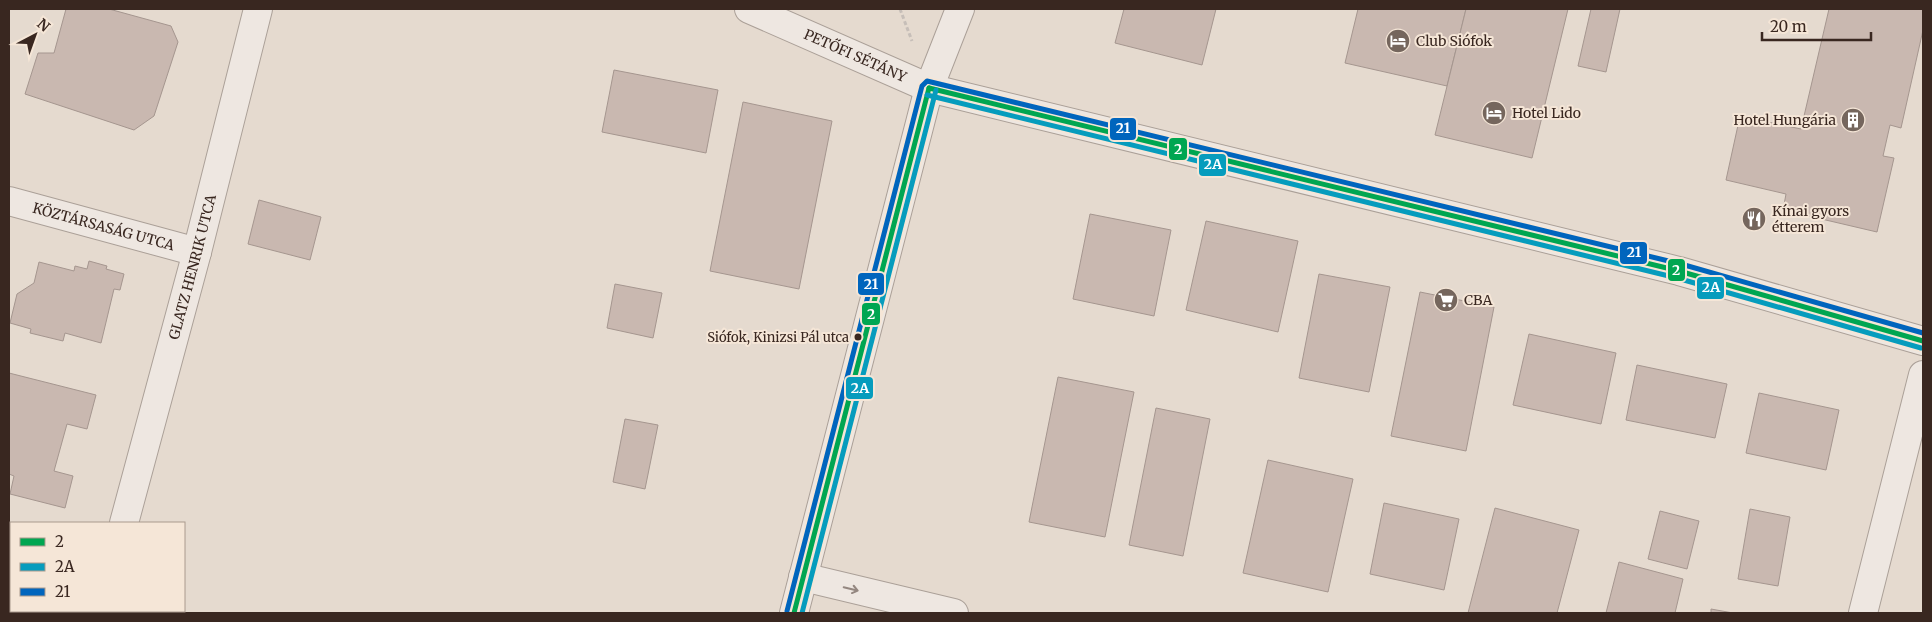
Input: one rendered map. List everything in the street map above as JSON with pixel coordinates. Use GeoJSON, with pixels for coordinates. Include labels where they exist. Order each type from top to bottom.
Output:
{"type":"FeatureCollection","features":[{"type":"Feature","properties":{"kind":"street","name":"GLATZ HENRIK UTCA"},"geometry":{"type":"LineString","coordinates":[[124,522],[197,252],[258,9]]}},
{"type":"Feature","properties":{"kind":"street","name":"PETŐFI SÉTÁNY"},"geometry":{"type":"LineString","coordinates":[[749,9],[929,88],[1679,271],[1923,341]]}},
{"type":"Feature","properties":{"kind":"street"},"geometry":{"type":"LineString","coordinates":[[794,613],[929,88],[960,9]]}},
{"type":"Feature","properties":{"kind":"street","name":"KÖZTÁRSASÁG UTCA"},"geometry":{"type":"LineString","coordinates":[[9,201],[197,252]]}},
{"type":"Feature","properties":{"kind":"street"},"geometry":{"type":"LineString","coordinates":[[1863,613],[1923,375]]}},
{"type":"Feature","properties":{"kind":"street"},"geometry":{"type":"LineString","coordinates":[[803,577],[954,613]]}},
{"type":"Feature","properties":{"kind":"building"},"geometry":{"type":"Polygon","coordinates":[[[66,9],[109,9],[171,26],[178,42],[154,116],[134,130],[25,94],[38,53],[54,53],[66,9]]]}},
{"type":"Feature","properties":{"kind":"building"},"geometry":{"type":"Polygon","coordinates":[[[1124,9],[1216,9],[1202,65],[1115,43],[1124,9]]]}},
{"type":"Feature","properties":{"kind":"building"},"geometry":{"type":"Polygon","coordinates":[[[1358,9],[1466,9],[1447,86],[1345,63],[1358,9]]]}},
{"type":"Feature","properties":{"kind":"building"},"geometry":{"type":"Polygon","coordinates":[[[1466,9],[1568,9],[1532,158],[1435,135],[1466,9]]]}},
{"type":"Feature","properties":{"kind":"building"},"geometry":{"type":"Polygon","coordinates":[[[1591,9],[1620,9],[1606,72],[1578,66],[1591,9]]]}},
{"type":"Feature","properties":{"kind":"building","name":"Hotel Hungária"},"geometry":{"type":"Polygon","coordinates":[[[1829,9],[1923,9],[1923,30],[1901,128],[1890,125],[1883,156],[1894,158],[1877,232],[1783,210],[1786,194],[1726,180],[1740,116],[1801,129],[1829,9]]]}},
{"type":"Feature","properties":{"kind":"building"},"geometry":{"type":"Polygon","coordinates":[[[614,70],[718,90],[706,153],[602,132],[614,70]]]}},
{"type":"Feature","properties":{"kind":"building"},"geometry":{"type":"Polygon","coordinates":[[[743,102],[832,121],[799,289],[710,271],[743,102]]]}},
{"type":"Feature","properties":{"kind":"building"},"geometry":{"type":"Polygon","coordinates":[[[259,200],[321,217],[310,260],[248,244],[259,200]]]}},
{"type":"Feature","properties":{"kind":"building"},"geometry":{"type":"Polygon","coordinates":[[[1090,214],[1171,230],[1154,316],[1073,299],[1090,214]]]}},
{"type":"Feature","properties":{"kind":"building"},"geometry":{"type":"Polygon","coordinates":[[[1206,221],[1298,241],[1278,332],[1186,310],[1206,221]]]}},
{"type":"Feature","properties":{"kind":"building"},"geometry":{"type":"Polygon","coordinates":[[[89,261],[107,266],[106,269],[124,274],[120,290],[114,289],[101,343],[65,333],[63,341],[30,333],[31,329],[10,323],[17,294],[34,283],[39,262],[74,271],[75,266],[87,269],[89,261]]]}},
{"type":"Feature","properties":{"kind":"building"},"geometry":{"type":"Polygon","coordinates":[[[1319,274],[1390,287],[1369,392],[1299,378],[1319,274]]]}},
{"type":"Feature","properties":{"kind":"building"},"geometry":{"type":"Polygon","coordinates":[[[615,284],[662,293],[653,338],[607,328],[615,284]]]}},
{"type":"Feature","properties":{"kind":"building"},"geometry":{"type":"Polygon","coordinates":[[[1420,292],[1494,307],[1466,451],[1391,436],[1420,292]]]}},
{"type":"Feature","properties":{"kind":"building"},"geometry":{"type":"Polygon","coordinates":[[[1529,334],[1616,353],[1601,424],[1513,405],[1529,334]]]}},
{"type":"Feature","properties":{"kind":"building"},"geometry":{"type":"Polygon","coordinates":[[[1637,365],[1727,384],[1715,438],[1626,420],[1637,365]]]}},
{"type":"Feature","properties":{"kind":"building"},"geometry":{"type":"Polygon","coordinates":[[[9,373],[96,395],[87,429],[67,424],[54,471],[73,476],[65,508],[10,494],[14,476],[9,474],[9,373]]]}},
{"type":"Feature","properties":{"kind":"building"},"geometry":{"type":"Polygon","coordinates":[[[1058,377],[1134,392],[1105,537],[1029,522],[1058,377]]]}},
{"type":"Feature","properties":{"kind":"building"},"geometry":{"type":"Polygon","coordinates":[[[1759,393],[1839,410],[1826,470],[1746,453],[1759,393]]]}},
{"type":"Feature","properties":{"kind":"building"},"geometry":{"type":"Polygon","coordinates":[[[1156,408],[1210,419],[1183,556],[1129,545],[1156,408]]]}},
{"type":"Feature","properties":{"kind":"building"},"geometry":{"type":"Polygon","coordinates":[[[625,419],[658,425],[645,489],[613,482],[625,419]]]}},
{"type":"Feature","properties":{"kind":"building"},"geometry":{"type":"Polygon","coordinates":[[[1268,460],[1353,479],[1328,592],[1243,573],[1268,460]]]}},
{"type":"Feature","properties":{"kind":"building"},"geometry":{"type":"Polygon","coordinates":[[[1384,503],[1459,519],[1444,590],[1370,574],[1384,503]]]}},
{"type":"Feature","properties":{"kind":"building"},"geometry":{"type":"Polygon","coordinates":[[[1495,508],[1579,530],[1557,613],[1468,613],[1495,508]]]}},
{"type":"Feature","properties":{"kind":"building"},"geometry":{"type":"Polygon","coordinates":[[[1750,509],[1790,517],[1778,586],[1738,579],[1750,509]]]}},
{"type":"Feature","properties":{"kind":"building"},"geometry":{"type":"Polygon","coordinates":[[[1660,511],[1699,521],[1687,569],[1648,559],[1660,511]]]}},
{"type":"Feature","properties":{"kind":"building"},"geometry":{"type":"Polygon","coordinates":[[[1619,562],[1683,579],[1675,613],[1606,613],[1619,562]]]}},
{"type":"Feature","properties":{"kind":"building"},"geometry":{"type":"Polygon","coordinates":[[[1711,609],[1733,613],[1711,613],[1711,609]]]}},
{"type":"Feature","properties":{"kind":"transit line","name":"21"},"geometry":{"type":"LineString","coordinates":[[787,611],[922,86],[927,81],[1681,264],[1923,333]]}},
{"type":"Feature","properties":{"kind":"transit line","name":"2"},"geometry":{"type":"LineString","coordinates":[[929,88],[1679,271],[1923,341]]}},
{"type":"Feature","properties":{"kind":"transit line","name":"2"},"geometry":{"type":"LineString","coordinates":[[794,613],[929,88]]}},
{"type":"Feature","properties":{"kind":"transit line","name":"2A"},"geometry":{"type":"LineString","coordinates":[[802,613],[936,90]]}},
{"type":"Feature","properties":{"kind":"transit line","name":"2A"},"geometry":{"type":"LineString","coordinates":[[927,95],[1677,278],[1921,348]]}},
{"type":"Feature","properties":{"kind":"place","name":"Club Siófok"},"geometry":{"type":"Point","coordinates":[1398,41]}},
{"type":"Feature","properties":{"kind":"place","name":"Hotel Lido"},"geometry":{"type":"Point","coordinates":[1494,113]}},
{"type":"Feature","properties":{"kind":"place","name":"Hotel Hungária"},"geometry":{"type":"Point","coordinates":[1853,120]}},
{"type":"Feature","properties":{"kind":"place","name":"Kínai gyors étterem"},"geometry":{"type":"Point","coordinates":[1754,219]}},
{"type":"Feature","properties":{"kind":"place","name":"CBA"},"geometry":{"type":"Point","coordinates":[1446,300]}},
{"type":"Feature","properties":{"kind":"place","name":"Siófok, Kinizsi Pál utca"},"geometry":{"type":"Point","coordinates":[858,337]}}]}
